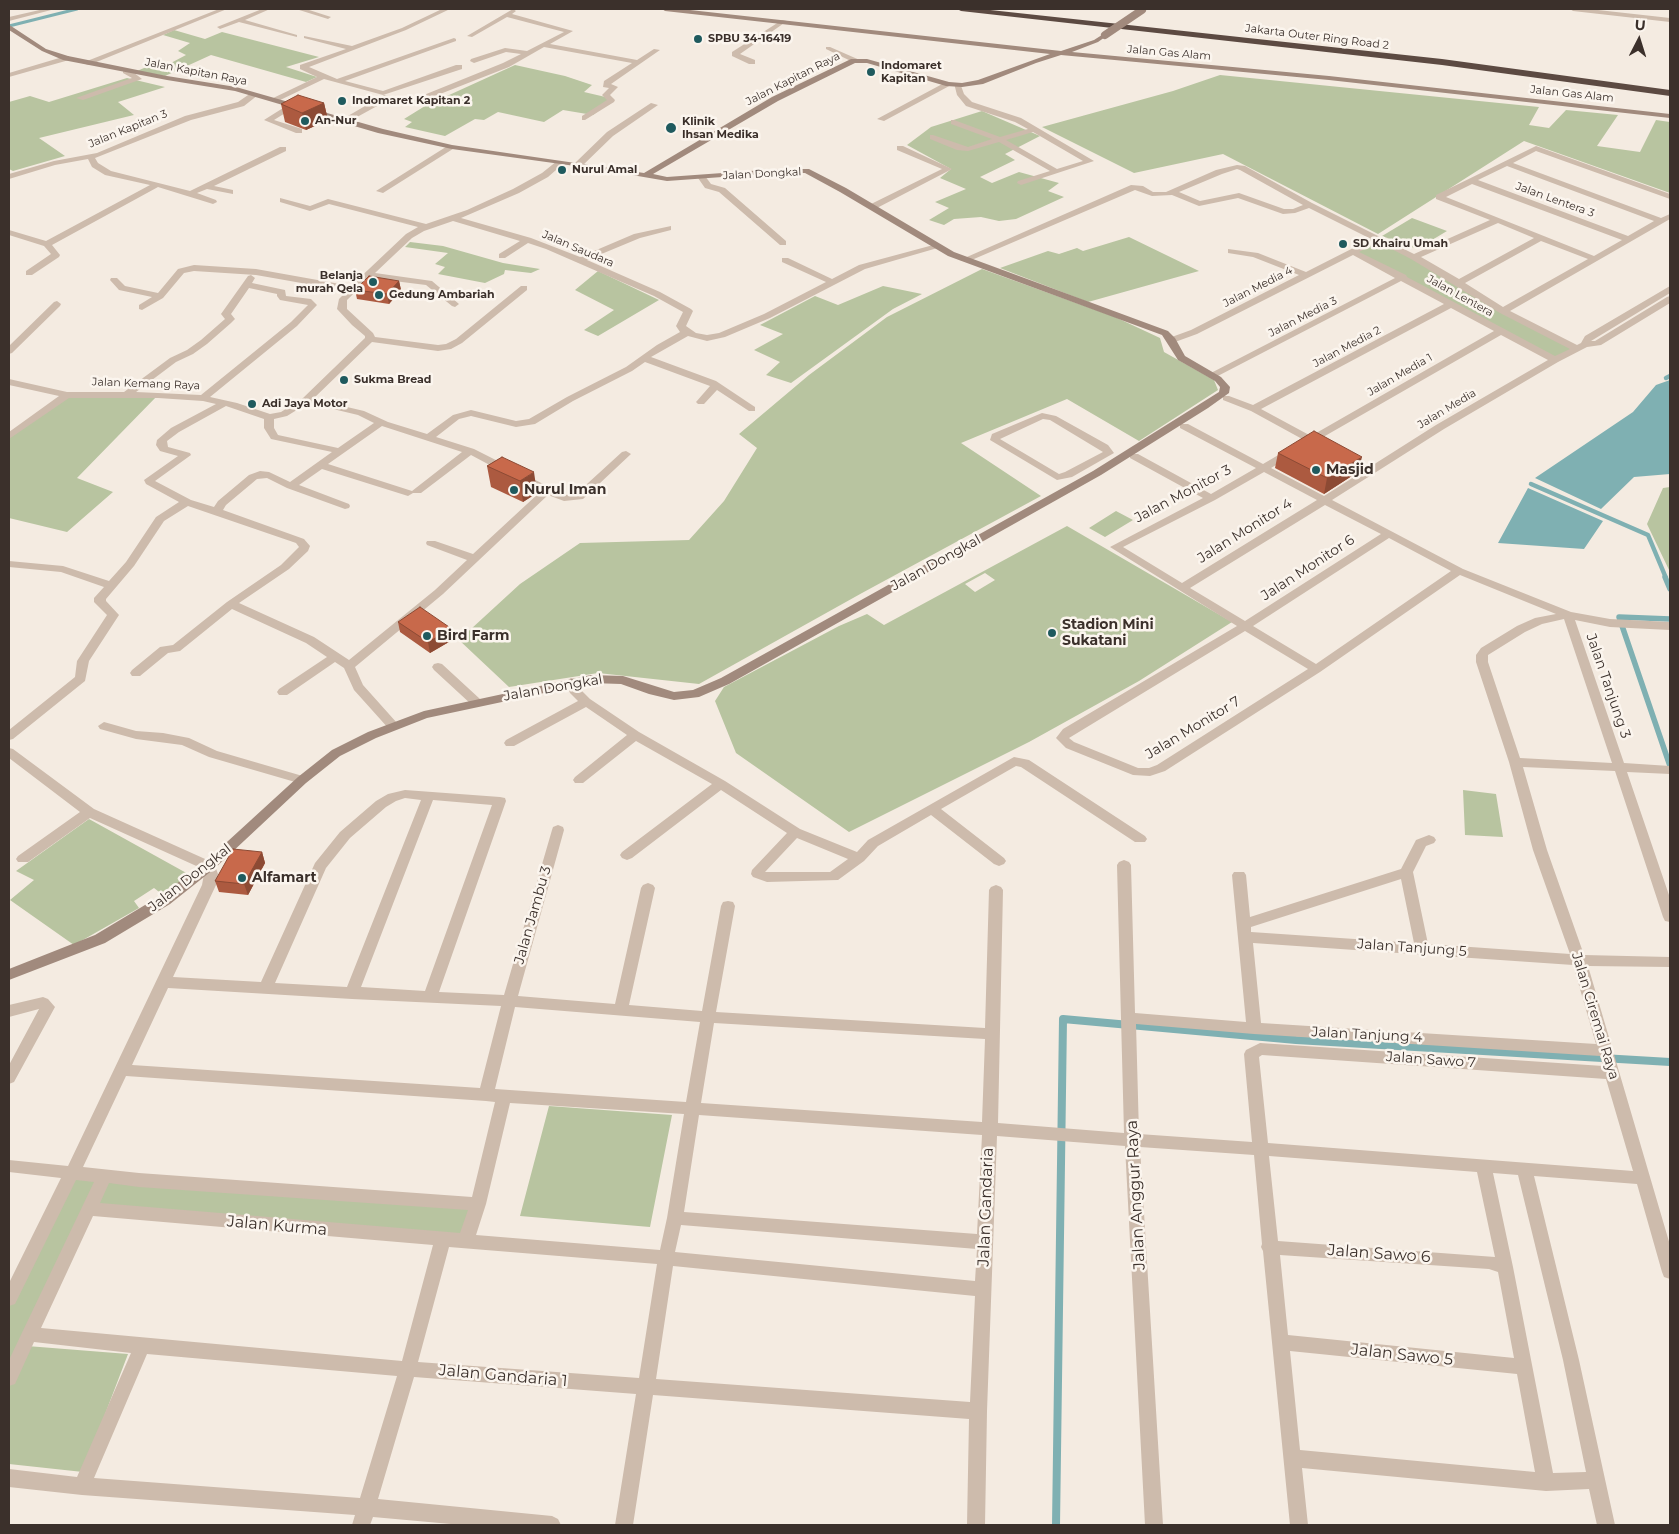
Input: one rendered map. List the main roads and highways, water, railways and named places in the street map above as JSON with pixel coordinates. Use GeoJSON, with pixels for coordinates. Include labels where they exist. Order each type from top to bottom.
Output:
{"type":"FeatureCollection","features":[{"type":"Feature","properties":{"kind":"highway","name":"Jakarta Outer Ring Road 2"},"geometry":{"type":"LineString","coordinates":[[961,9],[1442,62],[1670,93]]}},
{"type":"Feature","properties":{"kind":"highway"},"geometry":{"type":"LineString","coordinates":[[1115,16],[1143,13]]}},
{"type":"Feature","properties":{"kind":"highway","name":"Jakarta Outer Ring Road 2"},"geometry":{"type":"LineString","coordinates":[[1361,44],[1613,76]]}},
{"type":"Feature","properties":{"kind":"water"},"geometry":{"type":"Polygon","coordinates":[[[1670,380],[1670,474],[1634,477],[1601,509],[1535,478],[1633,412],[1656,385],[1670,380]]]}},
{"type":"Feature","properties":{"kind":"water"},"geometry":{"type":"Polygon","coordinates":[[[1528,488],[1603,521],[1584,549],[1498,543],[1528,488]]]}},
{"type":"Feature","properties":{"kind":"waterway"},"geometry":{"type":"LineString","coordinates":[[9,26],[77,9]]}},
{"type":"Feature","properties":{"kind":"waterway"},"geometry":{"type":"LineString","coordinates":[[1666,378],[1670,376]]}},
{"type":"Feature","properties":{"kind":"waterway"},"geometry":{"type":"LineString","coordinates":[[1531,484],[1648,535],[1666,578]]}},
{"type":"Feature","properties":{"kind":"waterway"},"geometry":{"type":"LineString","coordinates":[[1665,577],[1670,589]]}},
{"type":"Feature","properties":{"kind":"waterway"},"geometry":{"type":"LineString","coordinates":[[1670,619],[1619,617],[1670,766]]}},
{"type":"Feature","properties":{"kind":"waterway"},"geometry":{"type":"LineString","coordinates":[[1056,1525],[1063,1019],[1296,1040],[1670,1062]]}},
{"type":"Feature","properties":{"kind":"place","name":"SPBU 34-16419"},"geometry":{"type":"Point","coordinates":[698,39]}},
{"type":"Feature","properties":{"kind":"place","name":"Indomaret Kapitan"},"geometry":{"type":"Point","coordinates":[871,72]}},
{"type":"Feature","properties":{"kind":"place","name":"Indomaret Kapitan 2"},"geometry":{"type":"Point","coordinates":[342,101]}},
{"type":"Feature","properties":{"kind":"place","name":"An-Nur"},"geometry":{"type":"Point","coordinates":[305,121]}},
{"type":"Feature","properties":{"kind":"place","name":"Klinik Ihsan Medika"},"geometry":{"type":"Point","coordinates":[671,128]}},
{"type":"Feature","properties":{"kind":"place","name":"Nurul Amal"},"geometry":{"type":"Point","coordinates":[562,170]}},
{"type":"Feature","properties":{"kind":"place","name":"SD Khairu Umah"},"geometry":{"type":"Point","coordinates":[1343,244]}},
{"type":"Feature","properties":{"kind":"place","name":"Belanja murah Qela"},"geometry":{"type":"Point","coordinates":[373,282]}},
{"type":"Feature","properties":{"kind":"place","name":"Gedung Ambariah"},"geometry":{"type":"Point","coordinates":[379,295]}},
{"type":"Feature","properties":{"kind":"place","name":"Sukma Bread"},"geometry":{"type":"Point","coordinates":[344,380]}},
{"type":"Feature","properties":{"kind":"place","name":"Adi Jaya Motor"},"geometry":{"type":"Point","coordinates":[252,404]}},
{"type":"Feature","properties":{"kind":"place","name":"Masjid"},"geometry":{"type":"Point","coordinates":[1316,470]}},
{"type":"Feature","properties":{"kind":"place","name":"Nurul Iman"},"geometry":{"type":"Point","coordinates":[514,490]}},
{"type":"Feature","properties":{"kind":"place","name":"Stadion Mini Sukatani"},"geometry":{"type":"Point","coordinates":[1052,633]}},
{"type":"Feature","properties":{"kind":"place","name":"Bird Farm"},"geometry":{"type":"Point","coordinates":[427,636]}},
{"type":"Feature","properties":{"kind":"place","name":"Alfamart"},"geometry":{"type":"Point","coordinates":[242,878]}}]}
